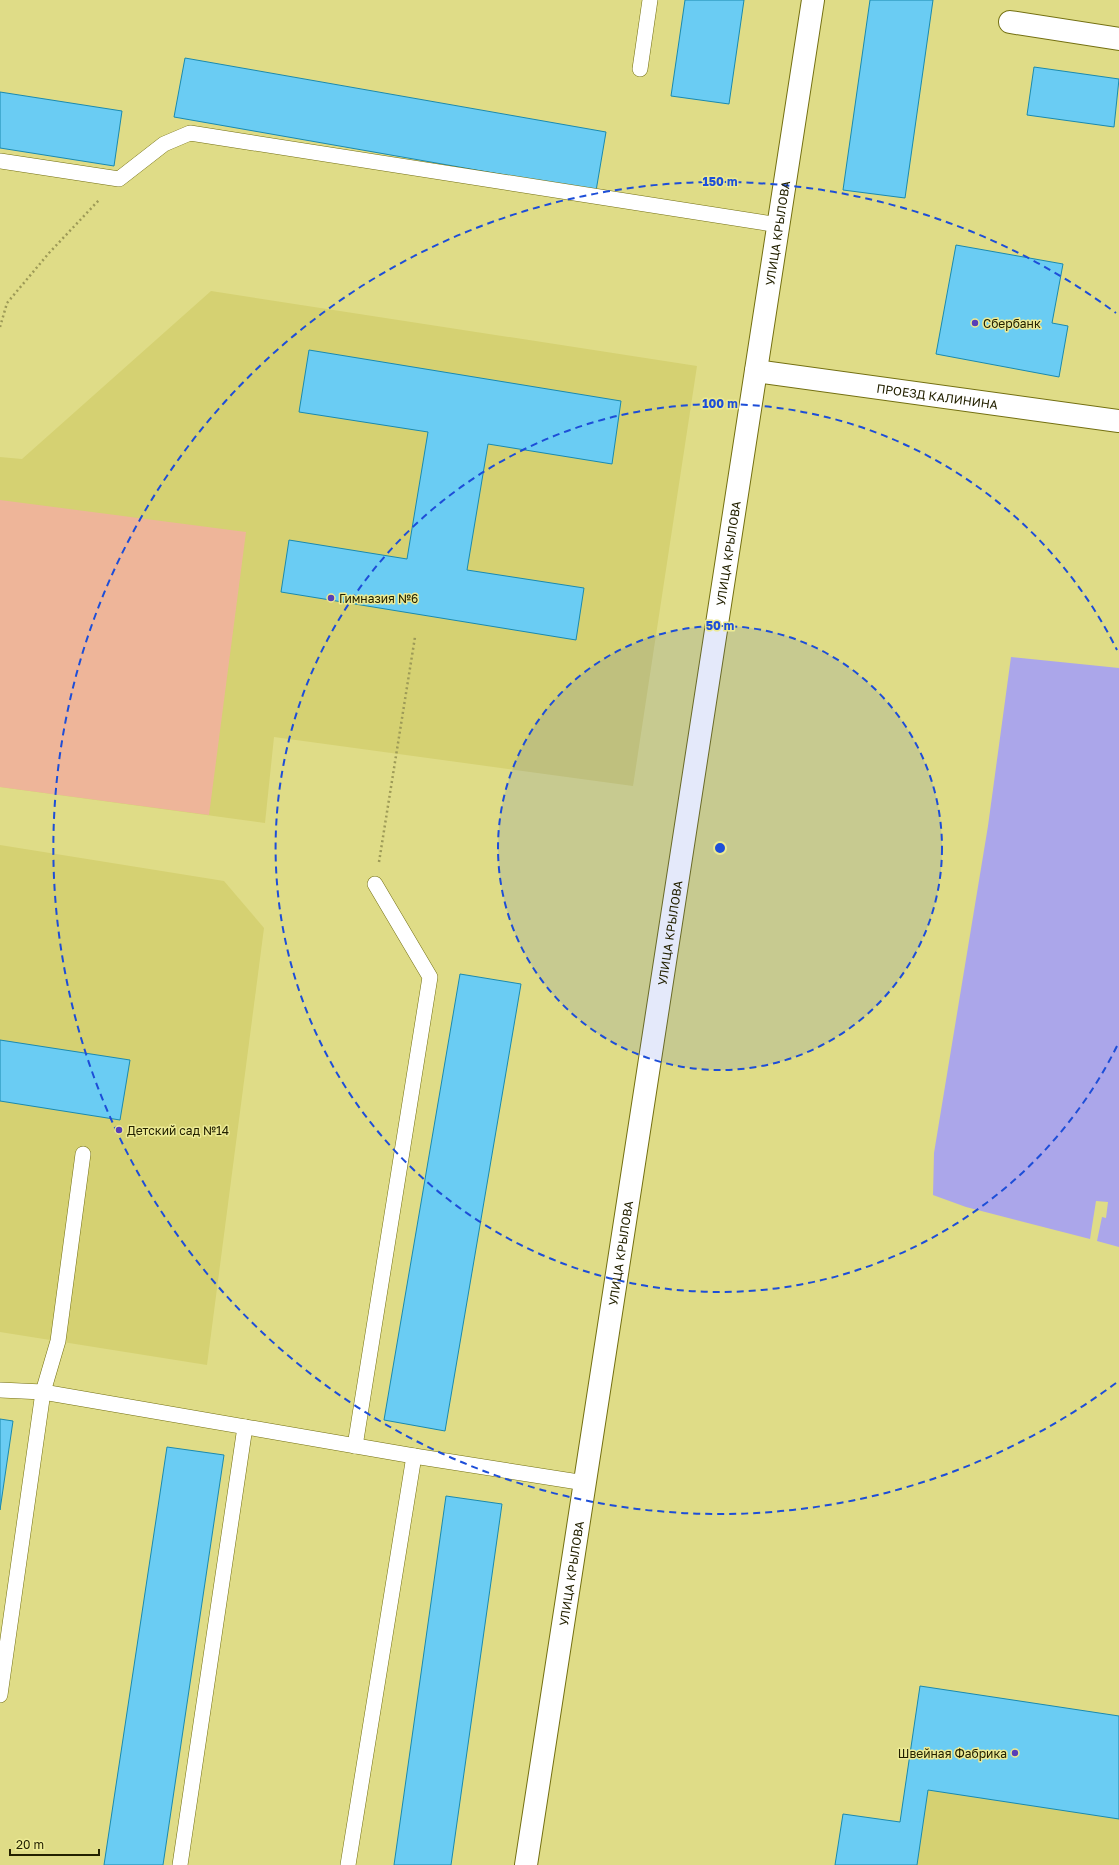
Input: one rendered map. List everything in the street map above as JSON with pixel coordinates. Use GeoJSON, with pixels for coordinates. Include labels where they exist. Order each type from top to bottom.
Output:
{"type":"FeatureCollection","features":[{"type":"Feature","properties":{"kind":"street","name":"УЛИЦА КРЫЛОВА"},"geometry":{"type":"LineString","coordinates":[[526,1865],[813,0]]}},
{"type":"Feature","properties":{"kind":"street"},"geometry":{"type":"LineString","coordinates":[[1010,22],[1119,39]]}},
{"type":"Feature","properties":{"kind":"street","name":"ПРОЕЗД КАЛИНИНА"},"geometry":{"type":"LineString","coordinates":[[756,371],[1119,420]]}},
{"type":"Feature","properties":{"kind":"lane"},"geometry":{"type":"LineString","coordinates":[[640,69],[650,0]]}},
{"type":"Feature","properties":{"kind":"lane"},"geometry":{"type":"LineString","coordinates":[[0,161],[119,179],[164,144],[190,133],[778,225]]}},
{"type":"Feature","properties":{"kind":"lane"},"geometry":{"type":"LineString","coordinates":[[355,1446],[430,977],[375,884]]}},
{"type":"Feature","properties":{"kind":"lane"},"geometry":{"type":"LineString","coordinates":[[0,1695],[43,1392],[58,1341],[83,1154]]}},
{"type":"Feature","properties":{"kind":"lane"},"geometry":{"type":"LineString","coordinates":[[0,1390],[43,1392],[414,1456],[585,1483]]}},
{"type":"Feature","properties":{"kind":"lane"},"geometry":{"type":"LineString","coordinates":[[180,1865],[245,1427]]}},
{"type":"Feature","properties":{"kind":"lane"},"geometry":{"type":"LineString","coordinates":[[348,1865],[414,1456]]}},
{"type":"Feature","properties":{"kind":"path"},"geometry":{"type":"LineString","coordinates":[[0,328],[7,303],[49,253],[119,179]]}},
{"type":"Feature","properties":{"kind":"path"},"geometry":{"type":"LineString","coordinates":[[375,884],[415,637]]}},
{"type":"Feature","properties":{"kind":"shaded area","name":"Гимназия №6"},"geometry":{"type":"Polygon","coordinates":[[[211,291],[697,366],[633,786],[274,737],[265,823],[0,787],[0,457],[22,459],[211,291]]]}},
{"type":"Feature","properties":{"kind":"shaded area"},"geometry":{"type":"Polygon","coordinates":[[[0,500],[246,532],[209,815],[0,787],[0,500]]]}},
{"type":"Feature","properties":{"kind":"shaded area"},"geometry":{"type":"Polygon","coordinates":[[[1011,657],[1119,668],[1119,1247],[1097,1241],[1102,1217],[1106,1218],[1108,1202],[1096,1201],[1090,1239],[966,1207],[933,1195],[934,1153],[988,826],[1011,657]]]}},
{"type":"Feature","properties":{"kind":"shaded area","name":"Детский сад №14"},"geometry":{"type":"Polygon","coordinates":[[[0,845],[224,881],[264,928],[207,1365],[0,1332],[0,845]]]}},
{"type":"Feature","properties":{"kind":"shaded area","name":"Швейная Фабрика"},"geometry":{"type":"Polygon","coordinates":[[[920,1686],[1119,1716],[1119,1865],[835,1865],[900,1822],[920,1686]]]}},
{"type":"Feature","properties":{"kind":"building"},"geometry":{"type":"Polygon","coordinates":[[[685,0],[744,0],[729,104],[671,96],[685,0]]]}},
{"type":"Feature","properties":{"kind":"building"},"geometry":{"type":"Polygon","coordinates":[[[870,0],[933,0],[905,198],[843,190],[870,0]]]}},
{"type":"Feature","properties":{"kind":"building"},"geometry":{"type":"Polygon","coordinates":[[[185,58],[606,132],[596,191],[174,117],[185,58]]]}},
{"type":"Feature","properties":{"kind":"building"},"geometry":{"type":"Polygon","coordinates":[[[1034,67],[1119,79],[1114,127],[1027,115],[1034,67]]]}},
{"type":"Feature","properties":{"kind":"building"},"geometry":{"type":"Polygon","coordinates":[[[0,92],[122,111],[114,166],[0,148],[0,92]]]}},
{"type":"Feature","properties":{"kind":"building"},"geometry":{"type":"Polygon","coordinates":[[[956,245],[1063,264],[1052,323],[1068,326],[1059,377],[936,354],[956,245]]]}},
{"type":"Feature","properties":{"kind":"building"},"geometry":{"type":"Polygon","coordinates":[[[309,350],[621,401],[612,464],[488,444],[467,570],[584,588],[576,640],[281,592],[289,540],[407,559],[428,432],[299,412],[309,350]]]}},
{"type":"Feature","properties":{"kind":"building"},"geometry":{"type":"Polygon","coordinates":[[[460,974],[521,984],[445,1431],[384,1420],[460,974]]]}},
{"type":"Feature","properties":{"kind":"building"},"geometry":{"type":"Polygon","coordinates":[[[0,1040],[130,1060],[120,1120],[0,1101],[0,1040]]]}},
{"type":"Feature","properties":{"kind":"building"},"geometry":{"type":"Polygon","coordinates":[[[0,1419],[13,1421],[0,1510],[0,1419]]]}},
{"type":"Feature","properties":{"kind":"building"},"geometry":{"type":"Polygon","coordinates":[[[167,1447],[224,1455],[163,1865],[104,1865],[167,1447]]]}},
{"type":"Feature","properties":{"kind":"building"},"geometry":{"type":"Polygon","coordinates":[[[446,1496],[502,1504],[451,1865],[394,1865],[446,1496]]]}},
{"type":"Feature","properties":{"kind":"building","name":"Швейная Фабрика"},"geometry":{"type":"Polygon","coordinates":[[[920,1686],[1119,1716],[1119,1819],[928,1790],[917,1865],[835,1865],[843,1814],[900,1822],[920,1686]]]}},
{"type":"Feature","properties":{"kind":"place","name":"Сбербанк"},"geometry":{"type":"Point","coordinates":[975,323]}},
{"type":"Feature","properties":{"kind":"place","name":"Гимназия №6"},"geometry":{"type":"Point","coordinates":[331,598]}},
{"type":"Feature","properties":{"kind":"place","name":"Детский сад №14"},"geometry":{"type":"Point","coordinates":[119,1130]}},
{"type":"Feature","properties":{"kind":"place","name":"Швейная Фабрика"},"geometry":{"type":"Point","coordinates":[1015,1753]}}]}
